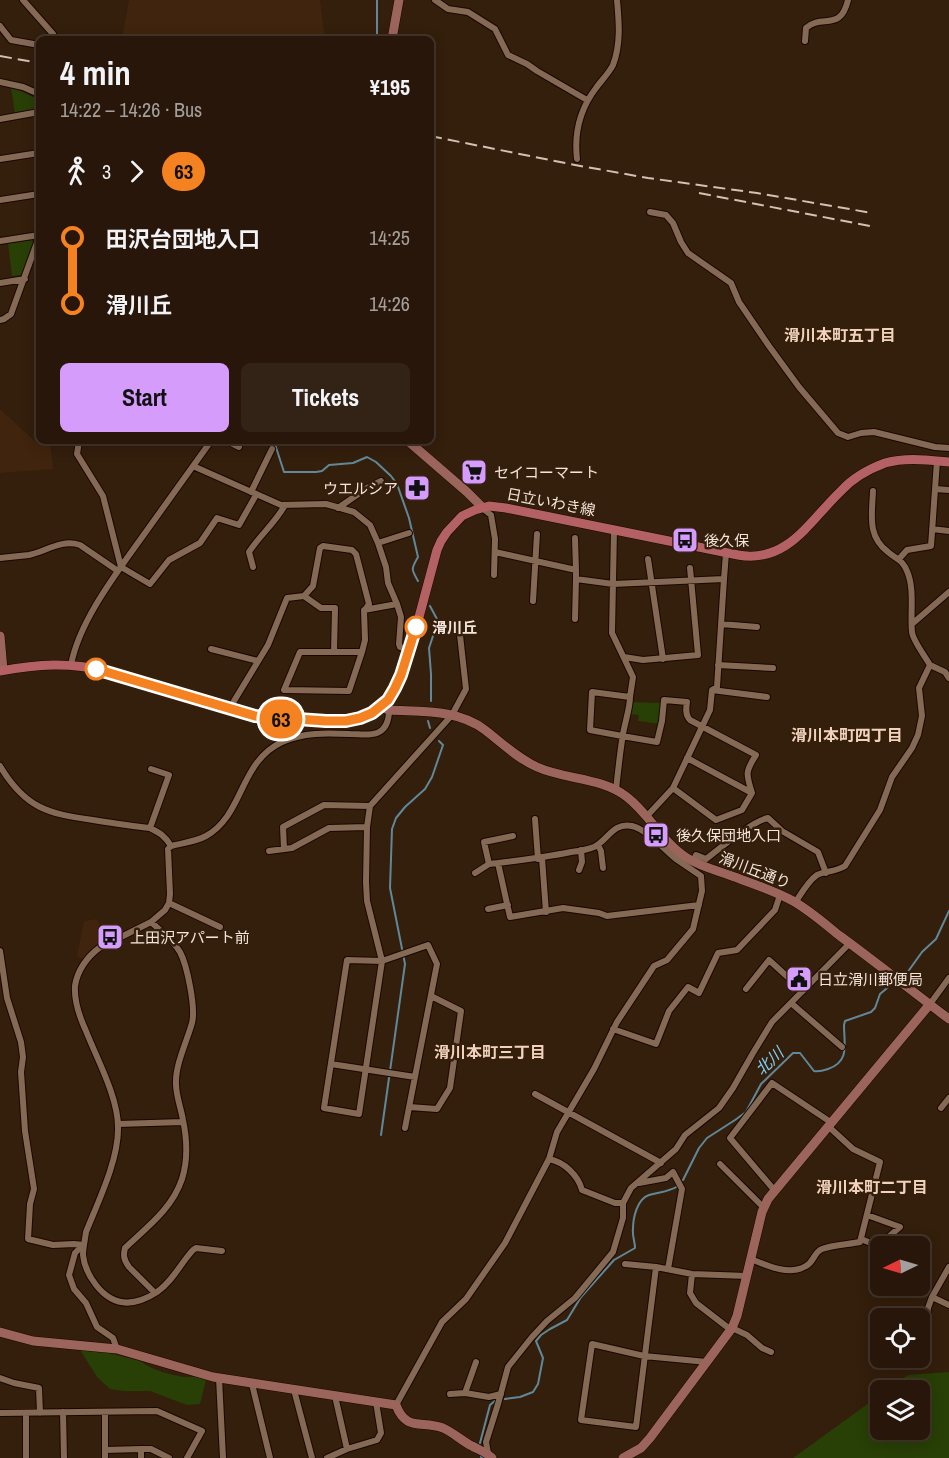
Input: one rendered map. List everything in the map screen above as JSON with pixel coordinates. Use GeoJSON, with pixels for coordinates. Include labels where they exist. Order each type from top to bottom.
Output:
{"type":"FeatureCollection","features":[{"type":"Feature","properties":{"kind":"main road","name":"日立いわき線"},"geometry":{"type":"LineString","coordinates":[[482,507],[506,508],[751,557],[770,554],[790,543],[842,489],[874,468],[901,460],[949,462]]}},
{"type":"Feature","properties":{"kind":"main road"},"geometry":{"type":"LineString","coordinates":[[2,671],[45,665],[70,665],[106,671],[262,717],[336,722],[360,718],[385,708],[395,688],[409,650],[441,540],[462,516],[482,507]]}},
{"type":"Feature","properties":{"kind":"street"},"geometry":{"type":"LineString","coordinates":[[23,0],[53,34],[51,36]]}},
{"type":"Feature","properties":{"kind":"street"},"geometry":{"type":"LineString","coordinates":[[393,36],[399,0]]}},
{"type":"Feature","properties":{"kind":"street"},"geometry":{"type":"LineString","coordinates":[[435,0],[448,9],[468,12],[495,29],[508,55],[587,100]]}},
{"type":"Feature","properties":{"kind":"street"},"geometry":{"type":"LineString","coordinates":[[577,159],[575,144],[577,128],[587,100],[612,67],[619,42],[617,0]]}},
{"type":"Feature","properties":{"kind":"street"},"geometry":{"type":"LineString","coordinates":[[805,41],[806,28],[811,24],[834,21],[846,9],[848,0]]}},
{"type":"Feature","properties":{"kind":"street"},"geometry":{"type":"LineString","coordinates":[[0,26],[11,40],[36,44]]}},
{"type":"Feature","properties":{"kind":"street"},"geometry":{"type":"LineString","coordinates":[[0,82],[36,93]]}},
{"type":"Feature","properties":{"kind":"street"},"geometry":{"type":"LineString","coordinates":[[0,119],[36,113]]}},
{"type":"Feature","properties":{"kind":"street"},"geometry":{"type":"LineString","coordinates":[[0,159],[36,153]]}},
{"type":"Feature","properties":{"kind":"street"},"geometry":{"type":"LineString","coordinates":[[0,200],[36,194]]}},
{"type":"Feature","properties":{"kind":"street"},"geometry":{"type":"LineString","coordinates":[[651,212],[666,215],[674,223],[688,253],[731,283],[740,302],[769,346],[799,387],[838,433],[848,436],[874,432],[935,447],[949,448]]}},
{"type":"Feature","properties":{"kind":"street"},"geometry":{"type":"LineString","coordinates":[[0,241],[36,236]]}},
{"type":"Feature","properties":{"kind":"street"},"geometry":{"type":"LineString","coordinates":[[0,320],[11,314],[36,245]]}},
{"type":"Feature","properties":{"kind":"street"},"geometry":{"type":"LineString","coordinates":[[0,283],[25,279]]}},
{"type":"Feature","properties":{"kind":"street"},"geometry":{"type":"LineString","coordinates":[[79,444],[78,454],[103,496],[119,569]]}},
{"type":"Feature","properties":{"kind":"street"},"geometry":{"type":"LineString","coordinates":[[70,665],[81,631],[119,569],[207,444]]}},
{"type":"Feature","properties":{"kind":"street"},"geometry":{"type":"LineString","coordinates":[[233,444],[239,447]]}},
{"type":"Feature","properties":{"kind":"street"},"geometry":{"type":"LineString","coordinates":[[411,444],[491,515],[495,539],[494,574]]}},
{"type":"Feature","properties":{"kind":"street"},"geometry":{"type":"LineString","coordinates":[[0,558],[31,554],[61,544],[73,543],[150,584],[169,560],[200,543],[217,518],[239,525],[272,449]]}},
{"type":"Feature","properties":{"kind":"street"},"geometry":{"type":"LineString","coordinates":[[899,559],[907,550],[931,546],[937,461]]}},
{"type":"Feature","properties":{"kind":"street"},"geometry":{"type":"LineString","coordinates":[[193,466],[281,505],[326,504],[354,512],[370,525],[378,543],[386,567],[388,583],[401,617],[399,644],[400,647],[409,650]]}},
{"type":"Feature","properties":{"kind":"street"},"geometry":{"type":"LineString","coordinates":[[339,508],[381,481]]}},
{"type":"Feature","properties":{"kind":"street"},"geometry":{"type":"LineString","coordinates":[[935,489],[949,490]]}},
{"type":"Feature","properties":{"kind":"street"},"geometry":{"type":"LineString","coordinates":[[873,491],[872,528],[876,540],[887,552],[899,559],[908,573],[912,606],[912,635],[930,665],[945,672],[949,678]]}},
{"type":"Feature","properties":{"kind":"street"},"geometry":{"type":"LineString","coordinates":[[253,567],[249,552],[258,538],[280,515],[285,505]]}},
{"type":"Feature","properties":{"kind":"street"},"geometry":{"type":"LineString","coordinates":[[932,529],[949,531]]}},
{"type":"Feature","properties":{"kind":"street"},"geometry":{"type":"LineString","coordinates":[[614,530],[612,633],[633,677],[622,736],[616,790]]}},
{"type":"Feature","properties":{"kind":"street"},"geometry":{"type":"LineString","coordinates":[[378,543],[409,533]]}},
{"type":"Feature","properties":{"kind":"street"},"geometry":{"type":"LineString","coordinates":[[533,601],[537,534]]}},
{"type":"Feature","properties":{"kind":"street"},"geometry":{"type":"LineString","coordinates":[[575,538],[575,619]]}},
{"type":"Feature","properties":{"kind":"street"},"geometry":{"type":"LineString","coordinates":[[230,709],[268,645],[287,598],[304,596],[313,586],[320,548],[323,546],[352,550],[356,554],[369,604],[364,610],[365,640],[362,652],[349,691],[284,690],[300,652],[362,652]]}},
{"type":"Feature","properties":{"kind":"street"},"geometry":{"type":"LineString","coordinates":[[495,552],[576,570]]}},
{"type":"Feature","properties":{"kind":"street"},"geometry":{"type":"LineString","coordinates":[[712,690],[717,687],[726,553]]}},
{"type":"Feature","properties":{"kind":"street"},"geometry":{"type":"LineString","coordinates":[[648,559],[663,658]]}},
{"type":"Feature","properties":{"kind":"street"},"geometry":{"type":"LineString","coordinates":[[624,657],[643,660],[698,655],[690,568]]}},
{"type":"Feature","properties":{"kind":"street"},"geometry":{"type":"LineString","coordinates":[[576,579],[613,584],[724,579]]}},
{"type":"Feature","properties":{"kind":"street"},"geometry":{"type":"LineString","coordinates":[[912,624],[949,592]]}},
{"type":"Feature","properties":{"kind":"street"},"geometry":{"type":"LineString","coordinates":[[304,596],[321,608],[334,608],[334,652]]}},
{"type":"Feature","properties":{"kind":"street"},"geometry":{"type":"LineString","coordinates":[[364,610],[397,604]]}},
{"type":"Feature","properties":{"kind":"street"},"geometry":{"type":"LineString","coordinates":[[721,624],[757,627]]}},
{"type":"Feature","properties":{"kind":"street"},"geometry":{"type":"LineString","coordinates":[[405,1128],[437,964],[428,945],[382,961],[347,960],[324,1108],[359,1114],[366,1069],[382,961],[367,901],[367,827],[370,806],[452,715],[466,689],[460,635]]}},
{"type":"Feature","properties":{"kind":"street"},"geometry":{"type":"LineString","coordinates":[[0,636],[2,671]]}},
{"type":"Feature","properties":{"kind":"street"},"geometry":{"type":"LineString","coordinates":[[211,649],[258,661]]}},
{"type":"Feature","properties":{"kind":"street"},"geometry":{"type":"LineString","coordinates":[[718,664],[773,668]]}},
{"type":"Feature","properties":{"kind":"street"},"geometry":{"type":"LineString","coordinates":[[795,903],[814,877],[845,866],[880,810],[892,777],[918,735],[922,716],[919,688],[930,665]]}},
{"type":"Feature","properties":{"kind":"street"},"geometry":{"type":"LineString","coordinates":[[712,690],[768,696]]}},
{"type":"Feature","properties":{"kind":"street"},"geometry":{"type":"LineString","coordinates":[[647,816],[673,788],[710,710],[712,690]]}},
{"type":"Feature","properties":{"kind":"street"},"geometry":{"type":"LineString","coordinates":[[630,697],[592,692],[590,730],[657,742],[661,730],[664,700],[687,702],[686,712],[690,720],[756,755],[747,769],[747,779],[752,793]]}},
{"type":"Feature","properties":{"kind":"street"},"geometry":{"type":"LineString","coordinates":[[222,1251],[196,1248],[165,1286],[134,1302],[126,1303],[109,1298],[101,1292],[89,1276],[83,1255],[86,1232],[117,1149],[118,1124],[112,1095],[79,1012],[75,986],[85,961],[92,953],[152,922],[165,910],[169,903],[168,849],[171,846],[205,836],[216,829],[227,817],[249,773],[260,758],[280,743],[308,734],[365,735],[379,732],[387,725],[389,718],[385,708]]}},
{"type":"Feature","properties":{"kind":"street","name":"滑川丘通り"},"geometry":{"type":"LineString","coordinates":[[385,708],[431,711],[463,718],[484,728],[514,754],[536,767],[560,775],[603,784],[616,790],[647,816],[677,856],[780,895],[795,903],[949,1019]]}},
{"type":"Feature","properties":{"kind":"street"},"geometry":{"type":"LineString","coordinates":[[687,758],[752,793]]}},
{"type":"Feature","properties":{"kind":"street"},"geometry":{"type":"LineString","coordinates":[[0,766],[22,796],[44,810],[58,815],[150,828],[167,838],[171,846]]}},
{"type":"Feature","properties":{"kind":"street"},"geometry":{"type":"LineString","coordinates":[[150,828],[169,775],[151,769]]}},
{"type":"Feature","properties":{"kind":"street"},"geometry":{"type":"LineString","coordinates":[[673,788],[716,820],[742,810],[752,793]]}},
{"type":"Feature","properties":{"kind":"street"},"geometry":{"type":"LineString","coordinates":[[284,849],[283,827],[324,805],[370,806]]}},
{"type":"Feature","properties":{"kind":"street"},"geometry":{"type":"LineString","coordinates":[[693,862],[696,855],[706,859],[753,824],[768,818],[782,831],[818,852],[826,873]]}},
{"type":"Feature","properties":{"kind":"street"},"geometry":{"type":"LineString","coordinates":[[535,819],[546,912]]}},
{"type":"Feature","properties":{"kind":"street"},"geometry":{"type":"LineString","coordinates":[[475,873],[489,864],[540,858],[592,848],[620,826],[629,825],[637,827],[701,876],[702,891],[693,929],[667,960],[654,966],[613,1029],[594,1069],[557,1132],[549,1159],[505,1243],[466,1299],[442,1322],[396,1405],[400,1416],[407,1422],[443,1428],[490,1456]]}},
{"type":"Feature","properties":{"kind":"street"},"geometry":{"type":"LineString","coordinates":[[269,851],[292,848],[329,828],[367,827]]}},
{"type":"Feature","properties":{"kind":"street"},"geometry":{"type":"LineString","coordinates":[[489,864],[484,842],[513,836]]}},
{"type":"Feature","properties":{"kind":"street"},"geometry":{"type":"LineString","coordinates":[[598,845],[603,868]]}},
{"type":"Feature","properties":{"kind":"street"},"geometry":{"type":"LineString","coordinates":[[579,870],[582,862],[580,850]]}},
{"type":"Feature","properties":{"kind":"street"},"geometry":{"type":"LineString","coordinates":[[498,863],[510,917],[563,909],[600,913],[607,916],[699,905]]}},
{"type":"Feature","properties":{"kind":"street"},"geometry":{"type":"LineString","coordinates":[[613,1029],[656,1044],[669,1011],[688,987],[699,993],[718,953],[738,950],[775,910],[780,895]]}},
{"type":"Feature","properties":{"kind":"street"},"geometry":{"type":"LineString","coordinates":[[169,903],[220,927]]}},
{"type":"Feature","properties":{"kind":"street"},"geometry":{"type":"LineString","coordinates":[[488,909],[508,905]]}},
{"type":"Feature","properties":{"kind":"street"},"geometry":{"type":"LineString","coordinates":[[152,922],[179,951],[184,962],[193,1007],[192,1022],[176,1075],[177,1094],[186,1138],[183,1177],[169,1205],[125,1248],[124,1254],[129,1267],[155,1293]]}},
{"type":"Feature","properties":{"kind":"street"},"geometry":{"type":"LineString","coordinates":[[490,1456],[486,1442],[508,1367],[547,1321],[575,1298],[613,1252],[623,1218],[623,1203],[632,1188],[676,1149],[685,1135],[719,1108],[772,1022],[850,943]]}},
{"type":"Feature","properties":{"kind":"street"},"geometry":{"type":"LineString","coordinates":[[0,951],[7,998],[21,1042],[23,1057],[21,1072],[25,1131],[34,1189],[30,1204],[28,1239],[53,1245],[84,1245]]}},
{"type":"Feature","properties":{"kind":"street"},"geometry":{"type":"LineString","coordinates":[[746,989],[769,960],[803,992]]}},
{"type":"Feature","properties":{"kind":"street"},"geometry":{"type":"LineString","coordinates":[[623,1458],[641,1448],[650,1438],[732,1329],[738,1316],[768,1199],[949,978]]}},
{"type":"Feature","properties":{"kind":"street"},"geometry":{"type":"LineString","coordinates":[[409,1107],[437,1109],[450,1088],[461,1011],[431,996]]}},
{"type":"Feature","properties":{"kind":"street"},"geometry":{"type":"LineString","coordinates":[[791,1004],[842,1047]]}},
{"type":"Feature","properties":{"kind":"street"},"geometry":{"type":"LineString","coordinates":[[331,1064],[415,1077]]}},
{"type":"Feature","properties":{"kind":"street"},"geometry":{"type":"LineString","coordinates":[[751,1259],[782,1270],[792,1270],[806,1266],[811,1262],[815,1253],[822,1249],[860,1242],[880,1161],[853,1149],[830,1124],[772,1083],[730,1138],[775,1191]]}},
{"type":"Feature","properties":{"kind":"street"},"geometry":{"type":"LineString","coordinates":[[535,1094],[661,1163]]}},
{"type":"Feature","properties":{"kind":"street"},"geometry":{"type":"LineString","coordinates":[[941,1108],[949,1098]]}},
{"type":"Feature","properties":{"kind":"street"},"geometry":{"type":"LineString","coordinates":[[118,1124],[183,1122]]}},
{"type":"Feature","properties":{"kind":"street"},"geometry":{"type":"LineString","coordinates":[[549,1159],[555,1160],[575,1174],[582,1190],[615,1203],[623,1203]]}},
{"type":"Feature","properties":{"kind":"street"},"geometry":{"type":"LineString","coordinates":[[720,1164],[764,1208]]}},
{"type":"Feature","properties":{"kind":"street"},"geometry":{"type":"LineString","coordinates":[[638,1183],[666,1178],[673,1172],[681,1189],[668,1269]]}},
{"type":"Feature","properties":{"kind":"street"},"geometry":{"type":"LineString","coordinates":[[861,1239],[878,1246],[900,1227],[867,1215]]}},
{"type":"Feature","properties":{"kind":"street"},"geometry":{"type":"LineString","coordinates":[[84,1245],[75,1253],[69,1275],[74,1289],[86,1303],[97,1327],[113,1338],[117,1349]]}},
{"type":"Feature","properties":{"kind":"street"},"geometry":{"type":"LineString","coordinates":[[625,1264],[692,1274],[747,1276]]}},
{"type":"Feature","properties":{"kind":"street"},"geometry":{"type":"LineString","coordinates":[[656,1267],[644,1356],[636,1427],[581,1420],[592,1344],[644,1356],[707,1362]]}},
{"type":"Feature","properties":{"kind":"street"},"geometry":{"type":"LineString","coordinates":[[928,1308],[949,1267]]}},
{"type":"Feature","properties":{"kind":"street"},"geometry":{"type":"LineString","coordinates":[[692,1274],[690,1293],[696,1303],[732,1329],[747,1335],[762,1348],[771,1352]]}},
{"type":"Feature","properties":{"kind":"street"},"geometry":{"type":"LineString","coordinates":[[932,1297],[949,1305]]}},
{"type":"Feature","properties":{"kind":"street"},"geometry":{"type":"LineString","coordinates":[[0,1332],[33,1341],[117,1349],[219,1378],[396,1405]]}},
{"type":"Feature","properties":{"kind":"street"},"geometry":{"type":"LineString","coordinates":[[465,1393],[476,1362]]}},
{"type":"Feature","properties":{"kind":"street"},"geometry":{"type":"LineString","coordinates":[[0,1378],[39,1388],[40,1413]]}},
{"type":"Feature","properties":{"kind":"street"},"geometry":{"type":"LineString","coordinates":[[219,1378],[223,1458]]}},
{"type":"Feature","properties":{"kind":"street"},"geometry":{"type":"LineString","coordinates":[[252,1384],[270,1458]]}},
{"type":"Feature","properties":{"kind":"street"},"geometry":{"type":"LineString","coordinates":[[294,1390],[312,1458]]}},
{"type":"Feature","properties":{"kind":"street"},"geometry":{"type":"LineString","coordinates":[[450,1394],[465,1393],[489,1397],[501,1394]]}},
{"type":"Feature","properties":{"kind":"street"},"geometry":{"type":"LineString","coordinates":[[335,1396],[347,1449]]}},
{"type":"Feature","properties":{"kind":"street"},"geometry":{"type":"LineString","coordinates":[[327,1458],[377,1440],[381,1433],[376,1402]]}},
{"type":"Feature","properties":{"kind":"street"},"geometry":{"type":"LineString","coordinates":[[63,1412],[64,1458]]}},
{"type":"Feature","properties":{"kind":"street"},"geometry":{"type":"LineString","coordinates":[[105,1412],[105,1458]]}},
{"type":"Feature","properties":{"kind":"street"},"geometry":{"type":"LineString","coordinates":[[0,1413],[157,1412],[202,1431],[187,1458]]}},
{"type":"Feature","properties":{"kind":"street"},"geometry":{"type":"LineString","coordinates":[[26,1413],[27,1458]]}},
{"type":"Feature","properties":{"kind":"street"},"geometry":{"type":"LineString","coordinates":[[141,1449],[141,1458]]}},
{"type":"Feature","properties":{"kind":"street"},"geometry":{"type":"LineString","coordinates":[[105,1450],[151,1449],[169,1458]]}},
{"type":"Feature","properties":{"kind":"shaded area"},"geometry":{"type":"Polygon","coordinates":[[[129,0],[320,0],[325,36],[123,36],[129,0]]]}},
{"type":"Feature","properties":{"kind":"shaded area"},"geometry":{"type":"Polygon","coordinates":[[[0,409],[36,444],[50,444],[53,469],[0,473],[0,409]]]}},
{"type":"Feature","properties":{"kind":"shaded area"},"geometry":{"type":"Polygon","coordinates":[[[97,919],[107,940],[93,948],[82,959],[77,956],[84,921],[97,919]]]}},
{"type":"Feature","properties":{"kind":"green space"},"geometry":{"type":"Polygon","coordinates":[[[11,88],[36,98],[36,110],[15,114],[11,88]]]}},
{"type":"Feature","properties":{"kind":"green space"},"geometry":{"type":"Polygon","coordinates":[[[32,240],[34,244],[24,273],[12,276],[8,243],[32,240]]]}},
{"type":"Feature","properties":{"kind":"green space"},"geometry":{"type":"Polygon","coordinates":[[[630,702],[664,703],[660,724],[638,721],[639,715],[627,714],[630,702]]]}},
{"type":"Feature","properties":{"kind":"green space"},"geometry":{"type":"Polygon","coordinates":[[[77,1345],[140,1361],[169,1374],[187,1377],[207,1376],[200,1404],[187,1405],[150,1391],[110,1389],[97,1377],[77,1345]]]}},
{"type":"Feature","properties":{"kind":"green space"},"geometry":{"type":"Polygon","coordinates":[[[949,1372],[949,1458],[793,1458],[870,1402],[870,1440],[930,1440],[930,1380],[901,1380],[908,1375],[949,1372]]]}},
{"type":"Feature","properties":{"kind":"waterway"},"geometry":{"type":"LineString","coordinates":[[377,0],[377,36]]}},
{"type":"Feature","properties":{"kind":"waterway"},"geometry":{"type":"LineString","coordinates":[[275,444],[284,472],[322,471],[329,465],[353,463],[367,457],[391,476],[397,484],[409,518],[418,557],[413,569],[418,581]]}},
{"type":"Feature","properties":{"kind":"waterway"},"geometry":{"type":"LineString","coordinates":[[430,606],[438,621],[429,648],[431,701]]}},
{"type":"Feature","properties":{"kind":"waterway"},"geometry":{"type":"LineString","coordinates":[[428,721],[430,728]]}},
{"type":"Feature","properties":{"kind":"waterway"},"geometry":{"type":"LineString","coordinates":[[381,1135],[405,964],[390,888],[392,829],[396,818],[425,789],[432,777],[443,745],[439,741]]}},
{"type":"Feature","properties":{"kind":"waterway","name":"北川"},"geometry":{"type":"LineString","coordinates":[[907,973],[922,952],[936,939],[949,911]]}},
{"type":"Feature","properties":{"kind":"waterway","name":"北川"},"geometry":{"type":"LineString","coordinates":[[683,1180],[699,1148],[707,1138],[746,1112],[761,1084],[793,1053],[800,1053],[814,1071],[828,1069],[840,1062],[845,1045],[845,1021],[871,1012],[880,994],[892,984]]}},
{"type":"Feature","properties":{"kind":"waterway","name":"北川"},"geometry":{"type":"LineString","coordinates":[[505,1399],[533,1392],[538,1384],[543,1358],[536,1341],[541,1335],[567,1320],[581,1297],[614,1260],[635,1248],[634,1220],[641,1200],[649,1195],[668,1191],[678,1186]]}},
{"type":"Feature","properties":{"kind":"waterway","name":"北川"},"geometry":{"type":"LineString","coordinates":[[480,1443],[490,1405],[496,1400]]}},
{"type":"Feature","properties":{"kind":"railway"},"geometry":{"type":"LineString","coordinates":[[0,56],[36,62]]}},
{"type":"Feature","properties":{"kind":"railway"},"geometry":{"type":"LineString","coordinates":[[434,137],[648,178],[757,193],[872,213]]}},
{"type":"Feature","properties":{"kind":"railway"},"geometry":{"type":"LineString","coordinates":[[699,193],[870,226]]}},
{"type":"Feature","properties":{"kind":"bus line","name":"63"},"geometry":{"type":"LineString","coordinates":[[96,669],[255,716],[346,721],[372,713],[388,700],[401,675],[416,627]]}},
{"type":"Feature","properties":{"kind":"place","name":"セイコーマート"},"geometry":{"type":"Point","coordinates":[474,472]}},
{"type":"Feature","properties":{"kind":"place","name":"ウエルシア"},"geometry":{"type":"Point","coordinates":[417,488]}},
{"type":"Feature","properties":{"kind":"place","name":"後久保"},"geometry":{"type":"Point","coordinates":[685,540]}},
{"type":"Feature","properties":{"kind":"place","name":"滑川丘"},"geometry":{"type":"Point","coordinates":[416,627]}},
{"type":"Feature","properties":{"kind":"place","name":"後久保団地入口"},"geometry":{"type":"Point","coordinates":[656,835]}},
{"type":"Feature","properties":{"kind":"place","name":"上田沢アパート前"},"geometry":{"type":"Point","coordinates":[110,937]}},
{"type":"Feature","properties":{"kind":"place","name":"日立滑川郵便局"},"geometry":{"type":"Point","coordinates":[799,979]}},
{"type":"Feature","properties":{"kind":"district","name":"滑川本町五丁目"},"geometry":{"type":"Point","coordinates":[840,335]}},
{"type":"Feature","properties":{"kind":"district","name":"滑川本町四丁目"},"geometry":{"type":"Point","coordinates":[847,735]}},
{"type":"Feature","properties":{"kind":"district","name":"滑川本町三丁目"},"geometry":{"type":"Point","coordinates":[490,1052]}},
{"type":"Feature","properties":{"kind":"district","name":"滑川本町二丁目"},"geometry":{"type":"Point","coordinates":[872,1187]}}]}
